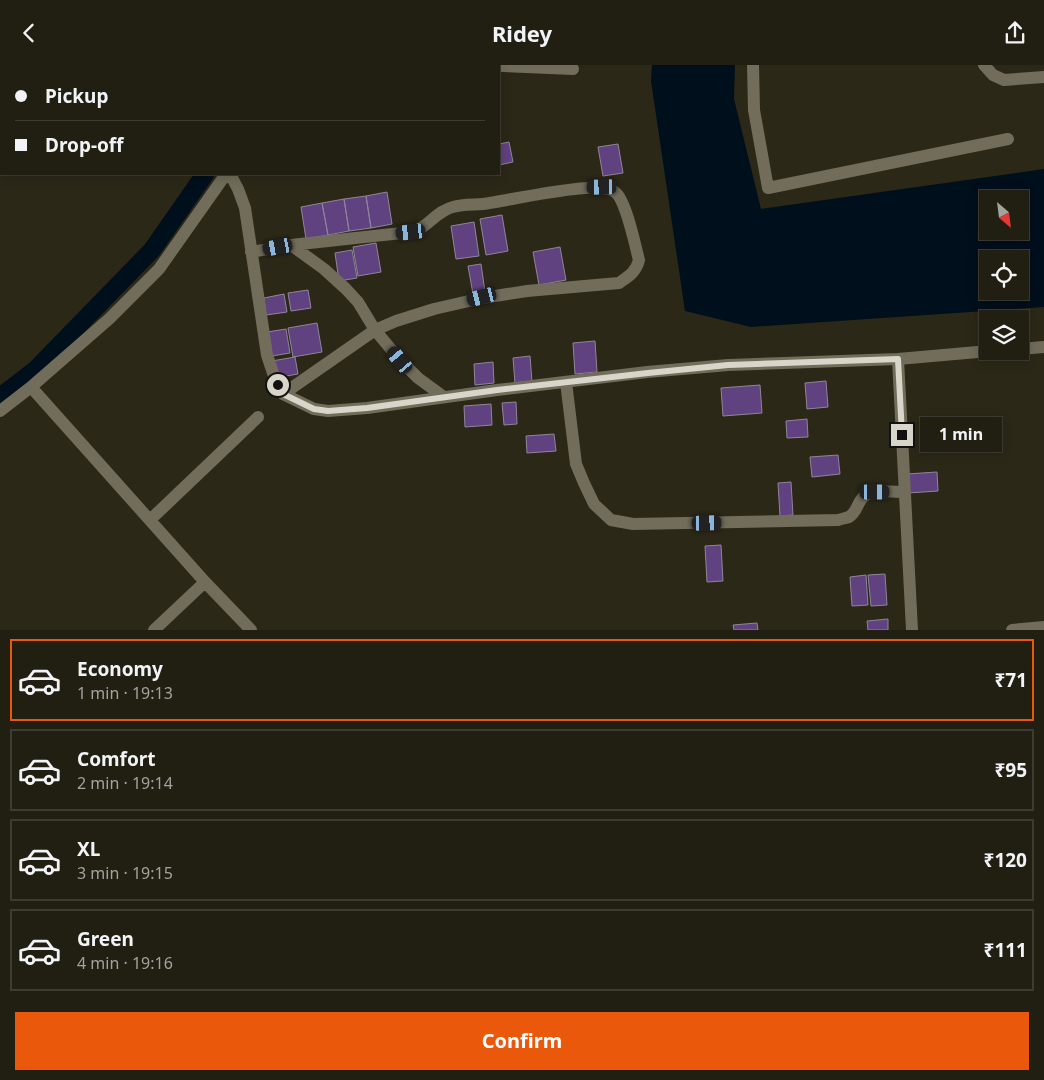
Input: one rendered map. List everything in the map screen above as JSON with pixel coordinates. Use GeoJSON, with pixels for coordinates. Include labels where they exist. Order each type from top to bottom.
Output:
{"type":"FeatureCollection","features":[{"type":"Feature","properties":{"kind":"street"},"geometry":{"type":"LineString","coordinates":[[753,65],[754,111],[768,188],[1008,139]]}},
{"type":"Feature","properties":{"kind":"street"},"geometry":{"type":"LineString","coordinates":[[984,65],[993,75],[1004,80],[1044,77]]}},
{"type":"Feature","properties":{"kind":"street"},"geometry":{"type":"LineString","coordinates":[[500,66],[573,69]]}},
{"type":"Feature","properties":{"kind":"street"},"geometry":{"type":"LineString","coordinates":[[0,411],[31,387],[109,319],[159,269],[225,175]]}},
{"type":"Feature","properties":{"kind":"street"},"geometry":{"type":"LineString","coordinates":[[231,175],[245,209],[267,355],[274,376],[283,394],[314,409],[328,411],[367,408],[566,382],[728,365],[898,359],[979,352]]}},
{"type":"Feature","properties":{"kind":"street"},"geometry":{"type":"LineString","coordinates":[[251,252],[291,245],[411,232],[422,228],[445,210],[454,207],[484,204],[579,188],[602,187],[615,191],[620,198],[627,214],[639,260],[631,275],[619,283],[482,297],[396,321],[375,330],[283,394]]}},
{"type":"Feature","properties":{"kind":"street"},"geometry":{"type":"LineString","coordinates":[[291,245],[324,269],[346,289],[358,303],[375,330],[400,360],[418,379],[444,397]]}},
{"type":"Feature","properties":{"kind":"street"},"geometry":{"type":"LineString","coordinates":[[1029,348],[1044,347]]}},
{"type":"Feature","properties":{"kind":"street"},"geometry":{"type":"LineString","coordinates":[[898,359],[912,630]]}},
{"type":"Feature","properties":{"kind":"street"},"geometry":{"type":"LineString","coordinates":[[566,382],[576,464],[594,505],[611,519],[633,525],[838,520],[853,514],[860,501],[866,495],[875,492],[905,492]]}},
{"type":"Feature","properties":{"kind":"street"},"geometry":{"type":"LineString","coordinates":[[31,387],[250,630]]}},
{"type":"Feature","properties":{"kind":"street"},"geometry":{"type":"LineString","coordinates":[[150,520],[258,417]]}},
{"type":"Feature","properties":{"kind":"street"},"geometry":{"type":"LineString","coordinates":[[154,630],[205,582]]}},
{"type":"Feature","properties":{"kind":"street"},"geometry":{"type":"LineString","coordinates":[[1012,630],[1044,627]]}},
{"type":"Feature","properties":{"kind":"water"},"geometry":{"type":"Polygon","coordinates":[[[652,65],[735,65],[734,99],[761,209],[1044,169],[1044,307],[751,327],[685,311],[651,81],[652,65]]]}},
{"type":"Feature","properties":{"kind":"building"},"geometry":{"type":"Polygon","coordinates":[[[509,142],[513,162],[500,165],[500,144],[509,142]]]}},
{"type":"Feature","properties":{"kind":"building"},"geometry":{"type":"Polygon","coordinates":[[[618,144],[623,173],[603,176],[598,147],[618,144]]]}},
{"type":"Feature","properties":{"kind":"building"},"geometry":{"type":"Polygon","coordinates":[[[387,192],[392,224],[371,228],[366,196],[387,192]]]}},
{"type":"Feature","properties":{"kind":"building"},"geometry":{"type":"Polygon","coordinates":[[[366,196],[371,228],[349,231],[344,199],[366,196]]]}},
{"type":"Feature","properties":{"kind":"building"},"geometry":{"type":"Polygon","coordinates":[[[344,199],[349,231],[328,235],[322,203],[344,199]]]}},
{"type":"Feature","properties":{"kind":"building"},"geometry":{"type":"Polygon","coordinates":[[[322,203],[328,235],[306,239],[301,207],[322,203]]]}},
{"type":"Feature","properties":{"kind":"building"},"geometry":{"type":"Polygon","coordinates":[[[502,215],[508,251],[486,255],[480,219],[502,215]]]}},
{"type":"Feature","properties":{"kind":"building"},"geometry":{"type":"Polygon","coordinates":[[[474,222],[479,256],[456,259],[451,226],[474,222]]]}},
{"type":"Feature","properties":{"kind":"building"},"geometry":{"type":"Polygon","coordinates":[[[376,243],[381,272],[358,276],[353,247],[376,243]]]}},
{"type":"Feature","properties":{"kind":"building"},"geometry":{"type":"Polygon","coordinates":[[[560,247],[566,280],[539,285],[533,252],[560,247]]]}},
{"type":"Feature","properties":{"kind":"building"},"geometry":{"type":"Polygon","coordinates":[[[352,250],[357,278],[339,281],[335,253],[352,250]]]}},
{"type":"Feature","properties":{"kind":"building"},"geometry":{"type":"Polygon","coordinates":[[[481,264],[485,292],[473,294],[468,266],[481,264]]]}},
{"type":"Feature","properties":{"kind":"building"},"geometry":{"type":"Polygon","coordinates":[[[308,290],[311,308],[291,311],[288,293],[308,290]]]}},
{"type":"Feature","properties":{"kind":"building"},"geometry":{"type":"Polygon","coordinates":[[[284,294],[287,312],[266,315],[264,298],[284,294]]]}},
{"type":"Feature","properties":{"kind":"building"},"geometry":{"type":"Polygon","coordinates":[[[317,323],[322,352],[293,357],[288,328],[317,323]]]}},
{"type":"Feature","properties":{"kind":"building"},"geometry":{"type":"Polygon","coordinates":[[[286,329],[290,353],[272,356],[267,332],[286,329]]]}},
{"type":"Feature","properties":{"kind":"building"},"geometry":{"type":"Polygon","coordinates":[[[595,341],[597,372],[575,374],[573,343],[595,341]]]}},
{"type":"Feature","properties":{"kind":"building"},"geometry":{"type":"Polygon","coordinates":[[[530,356],[532,382],[515,383],[513,358],[530,356]]]}},
{"type":"Feature","properties":{"kind":"building"},"geometry":{"type":"Polygon","coordinates":[[[295,357],[298,374],[275,378],[272,361],[295,357]]]}},
{"type":"Feature","properties":{"kind":"building"},"geometry":{"type":"Polygon","coordinates":[[[493,362],[494,383],[475,385],[474,364],[493,362]]]}},
{"type":"Feature","properties":{"kind":"building"},"geometry":{"type":"Polygon","coordinates":[[[826,381],[828,407],[807,409],[805,383],[826,381]]]}},
{"type":"Feature","properties":{"kind":"building"},"geometry":{"type":"Polygon","coordinates":[[[760,385],[762,413],[723,416],[721,388],[760,385]]]}},
{"type":"Feature","properties":{"kind":"building"},"geometry":{"type":"Polygon","coordinates":[[[516,402],[517,424],[504,425],[502,403],[516,402]]]}},
{"type":"Feature","properties":{"kind":"building"},"geometry":{"type":"Polygon","coordinates":[[[491,404],[492,425],[465,427],[464,406],[491,404]]]}},
{"type":"Feature","properties":{"kind":"building"},"geometry":{"type":"Polygon","coordinates":[[[807,419],[808,437],[787,438],[786,421],[807,419]]]}},
{"type":"Feature","properties":{"kind":"building"},"geometry":{"type":"Polygon","coordinates":[[[554,434],[556,451],[527,453],[526,436],[554,434]]]}},
{"type":"Feature","properties":{"kind":"building"},"geometry":{"type":"Polygon","coordinates":[[[838,455],[840,474],[812,477],[810,457],[838,455]]]}},
{"type":"Feature","properties":{"kind":"building"},"geometry":{"type":"Polygon","coordinates":[[[937,472],[938,491],[908,493],[907,474],[937,472]]]}},
{"type":"Feature","properties":{"kind":"building"},"geometry":{"type":"Polygon","coordinates":[[[791,482],[793,515],[780,516],[778,483],[791,482]]]}},
{"type":"Feature","properties":{"kind":"building"},"geometry":{"type":"Polygon","coordinates":[[[721,545],[723,581],[707,582],[705,546],[721,545]]]}},
{"type":"Feature","properties":{"kind":"building"},"geometry":{"type":"Polygon","coordinates":[[[885,574],[887,605],[871,606],[868,575],[885,574]]]}},
{"type":"Feature","properties":{"kind":"building"},"geometry":{"type":"Polygon","coordinates":[[[866,575],[868,605],[852,606],[850,577],[866,575]]]}},
{"type":"Feature","properties":{"kind":"building"},"geometry":{"type":"Polygon","coordinates":[[[888,619],[888,630],[868,630],[867,621],[888,619]]]}},
{"type":"Feature","properties":{"kind":"building"},"geometry":{"type":"Polygon","coordinates":[[[757,623],[758,630],[734,630],[733,625],[757,623]]]}},
{"type":"Feature","properties":{"kind":"waterway"},"geometry":{"type":"LineString","coordinates":[[0,397],[36,369],[152,250],[204,175]]}},
{"type":"Feature","properties":{"kind":"route"},"geometry":{"type":"LineString","coordinates":[[278,385],[283,394],[314,409],[328,411],[367,408],[497,390],[728,365],[898,359],[902,435]]}}]}
